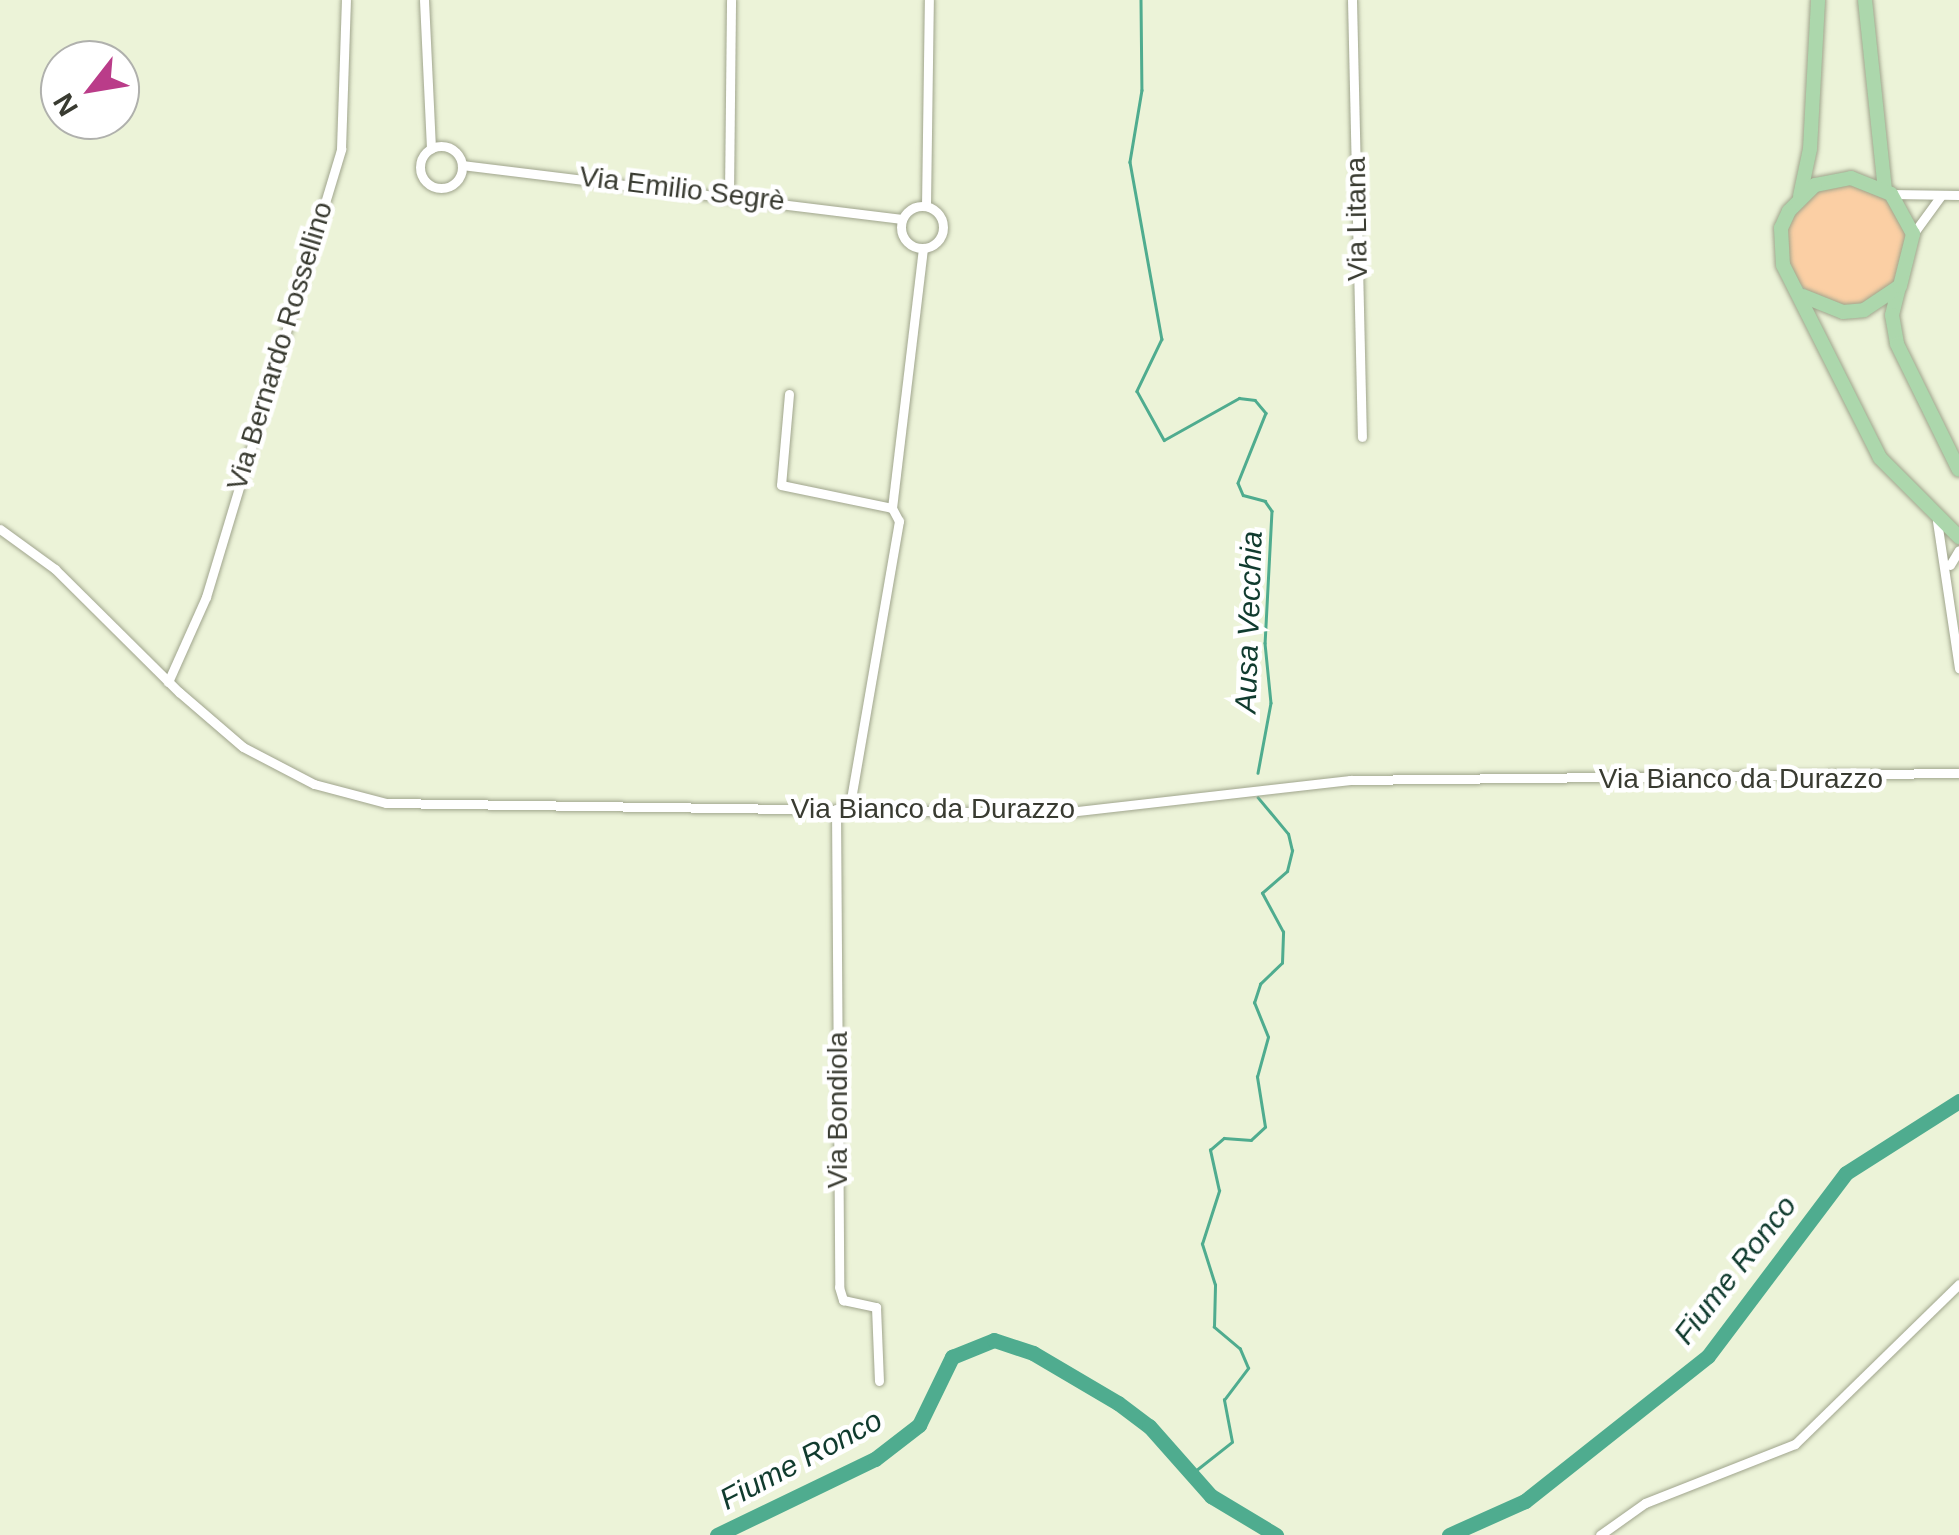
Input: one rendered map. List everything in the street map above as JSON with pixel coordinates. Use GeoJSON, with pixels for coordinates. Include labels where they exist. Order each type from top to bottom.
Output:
{"type":"FeatureCollection","features":[{"type":"Feature","properties":{"kind":"main road"},"geometry":{"type":"LineString","coordinates":[[1800,196],[1810,148],[1818,0]]}},
{"type":"Feature","properties":{"kind":"main road"},"geometry":{"type":"LineString","coordinates":[[1865,0],[1888,192],[1913,234],[1892,315],[1897,344],[1959,470]]}},
{"type":"Feature","properties":{"kind":"main road"},"geometry":{"type":"LineString","coordinates":[[1888,192],[1868,181],[1832,179],[1800,196],[1788,210],[1779,246],[1782,265],[1803,296],[1856,419],[1880,458],[1937,521],[1959,537]]}},
{"type":"Feature","properties":{"kind":"main road"},"geometry":{"type":"LineString","coordinates":[[1803,296],[1822,307],[1854,311],[1884,300],[1900,286]]}},
{"type":"Feature","properties":{"kind":"street","name":"Via Bernardo Rossellino"},"geometry":{"type":"LineString","coordinates":[[168,682],[206,596],[340,149],[346,0]]}},
{"type":"Feature","properties":{"kind":"street"},"geometry":{"type":"LineString","coordinates":[[424,0],[431,149],[421,171],[432,186],[456,183],[462,165],[451,149],[431,149]]}},
{"type":"Feature","properties":{"kind":"street"},"geometry":{"type":"LineString","coordinates":[[729,194],[731,0]]}},
{"type":"Feature","properties":{"kind":"street"},"geometry":{"type":"LineString","coordinates":[[926,206],[930,0]]}},
{"type":"Feature","properties":{"kind":"street","name":"Via Litana"},"geometry":{"type":"LineString","coordinates":[[1352,0],[1362,438]]}},
{"type":"Feature","properties":{"kind":"street","name":"Via Emilio Segrè"},"geometry":{"type":"LineString","coordinates":[[462,165],[729,194],[902,219]]}},
{"type":"Feature","properties":{"kind":"street"},"geometry":{"type":"LineString","coordinates":[[1888,192],[1959,195]]}},
{"type":"Feature","properties":{"kind":"street"},"geometry":{"type":"LineString","coordinates":[[1913,234],[1927,206],[1943,195]]}},
{"type":"Feature","properties":{"kind":"street"},"geometry":{"type":"LineString","coordinates":[[926,206],[938,213],[943,230],[938,242],[923,249],[906,242],[902,219],[914,207],[926,206]]}},
{"type":"Feature","properties":{"kind":"street"},"geometry":{"type":"LineString","coordinates":[[849,810],[900,521],[892,508],[923,249]]}},
{"type":"Feature","properties":{"kind":"street"},"geometry":{"type":"LineString","coordinates":[[789,394],[781,484],[892,508]]}},
{"type":"Feature","properties":{"kind":"street"},"geometry":{"type":"LineString","coordinates":[[1937,521],[1949,573],[1959,668]]}},
{"type":"Feature","properties":{"kind":"street","name":"Via Bianco da Durazzo"},"geometry":{"type":"LineString","coordinates":[[0,529],[56,568],[168,682],[243,747],[314,784],[386,803],[1060,813],[1350,780],[1959,773]]}},
{"type":"Feature","properties":{"kind":"street"},"geometry":{"type":"LineString","coordinates":[[1949,573],[1959,550]]}},
{"type":"Feature","properties":{"kind":"street","name":"Via Bondiola"},"geometry":{"type":"LineString","coordinates":[[836,810],[838,1287],[843,1300],[876,1307],[880,1382]]}},
{"type":"Feature","properties":{"kind":"street"},"geometry":{"type":"LineString","coordinates":[[1600,1535],[1645,1502],[1794,1444],[1959,1284]]}},
{"type":"Feature","properties":{"kind":"shaded area"},"geometry":{"type":"Polygon","coordinates":[[[1846,185],[1869,189],[1889,202],[1902,222],[1906,245],[1902,268],[1889,288],[1869,301],[1846,305],[1823,301],[1803,288],[1790,268],[1786,245],[1790,222],[1803,202],[1823,189],[1846,185]]]}},
{"type":"Feature","properties":{"kind":"waterway","name":"Ausa Vecchia"},"geometry":{"type":"LineString","coordinates":[[1141,0],[1142,90],[1130,162],[1162,339],[1137,391],[1164,440],[1239,398],[1255,400],[1266,413],[1238,483],[1243,495],[1265,501],[1272,511],[1265,643],[1271,703],[1258,773]]}},
{"type":"Feature","properties":{"kind":"waterway","name":"Ausa Vecchia"},"geometry":{"type":"LineString","coordinates":[[1190,1475],[1232,1442],[1224,1400],[1248,1368],[1240,1349],[1214,1327],[1215,1285],[1202,1244],[1219,1191],[1210,1150],[1224,1138],[1251,1140],[1265,1127],[1257,1077],[1268,1037],[1254,1003],[1260,984],[1282,963],[1283,932],[1262,893],[1287,871],[1292,851],[1288,834],[1258,798]]}},
{"type":"Feature","properties":{"kind":"waterway","name":"Fiume Ronco"},"geometry":{"type":"LineString","coordinates":[[1449,1535],[1525,1501],[1708,1356],[1846,1173],[1959,1101]]}},
{"type":"Feature","properties":{"kind":"waterway","name":"Fiume Ronco"},"geometry":{"type":"LineString","coordinates":[[717,1535],[875,1459],[919,1425],[952,1357],[994,1340],[1033,1353],[1118,1403],[1149,1426],[1211,1496],[1276,1535]]}}]}
